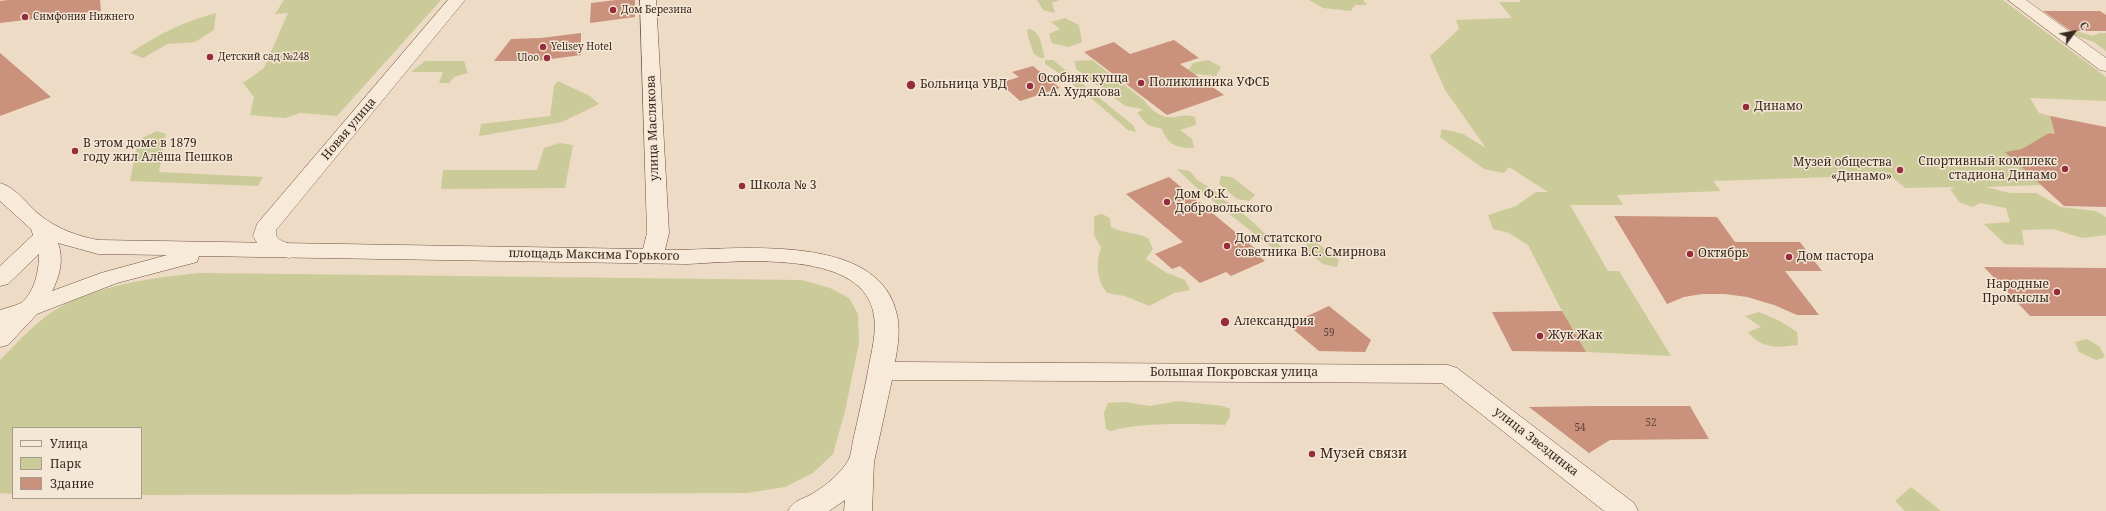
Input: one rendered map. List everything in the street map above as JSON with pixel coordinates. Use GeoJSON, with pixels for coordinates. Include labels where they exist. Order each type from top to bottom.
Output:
{"type":"FeatureCollection","features":[{"type":"Feature","properties":{"kind":"main road","name":"Новая улица"},"geometry":{"type":"LineString","coordinates":[[289,251],[269,244],[264,236],[265,229],[456,0]]}},
{"type":"Feature","properties":{"kind":"main road","name":"улица Маслякова"},"geometry":{"type":"LineString","coordinates":[[648,0],[658,233],[652,256]]}},
{"type":"Feature","properties":{"kind":"main road"},"geometry":{"type":"LineString","coordinates":[[2016,0],[2106,66]]}},
{"type":"Feature","properties":{"kind":"main road"},"geometry":{"type":"LineString","coordinates":[[0,189],[42,233],[0,279]]}},
{"type":"Feature","properties":{"kind":"main road","name":"площадь Максима Горького"},"geometry":{"type":"LineString","coordinates":[[42,233],[73,242],[98,247],[652,256],[781,255],[824,262],[845,269],[871,286],[883,303],[886,317],[886,334],[880,371],[861,462],[845,486],[817,505],[802,511]]}},
{"type":"Feature","properties":{"kind":"main road","name":"площадь Максима Горького"},"geometry":{"type":"LineString","coordinates":[[0,339],[28,309],[41,292],[50,271],[50,252],[42,233]]}},
{"type":"Feature","properties":{"kind":"main road","name":"площадь Максима Горького"},"geometry":{"type":"LineString","coordinates":[[0,319],[141,268],[222,249]]}},
{"type":"Feature","properties":{"kind":"main road","name":"Большая Покровская улица"},"geometry":{"type":"LineString","coordinates":[[880,371],[1448,374]]}},
{"type":"Feature","properties":{"kind":"main road","name":"улица Звездинка"},"geometry":{"type":"LineString","coordinates":[[1448,374],[1624,511]]}},
{"type":"Feature","properties":{"kind":"main road"},"geometry":{"type":"LineString","coordinates":[[858,511],[861,462]]}},
{"type":"Feature","properties":{"kind":"green space"},"geometry":{"type":"Polygon","coordinates":[[[284,0],[441,0],[337,116],[300,113],[285,118],[250,115],[254,97],[243,83],[264,68],[288,13],[275,14],[284,0]]]}},
{"type":"Feature","properties":{"kind":"green space"},"geometry":{"type":"Polygon","coordinates":[[[1037,0],[1059,0],[1052,3],[1055,13],[1043,10],[1037,0]]]}},
{"type":"Feature","properties":{"kind":"green space"},"geometry":{"type":"Polygon","coordinates":[[[1309,0],[1363,0],[1367,5],[1355,5],[1351,11],[1323,8],[1309,0]]]}},
{"type":"Feature","properties":{"kind":"green space","name":"Динамо"},"geometry":{"type":"Polygon","coordinates":[[[1520,0],[2003,0],[2106,77],[2106,101],[2030,98],[2039,113],[2050,116],[2055,134],[2048,132],[2047,136],[2038,140],[2042,185],[1986,187],[2010,193],[2036,193],[2061,207],[2096,211],[2106,217],[2106,235],[2082,238],[2053,229],[2022,230],[2024,245],[2005,244],[1984,224],[2010,222],[2006,208],[1980,203],[1973,207],[1959,202],[1950,189],[1955,187],[1905,188],[1890,175],[1713,181],[1721,191],[1617,195],[1623,205],[1570,205],[1608,271],[1619,271],[1671,356],[1586,352],[1562,311],[1528,245],[1509,233],[1493,229],[1488,215],[1516,206],[1536,192],[1548,192],[1509,167],[1504,173],[1484,169],[1440,137],[1442,129],[1463,134],[1486,148],[1445,90],[1430,56],[1459,29],[1456,20],[1512,18],[1499,2],[1520,2],[1520,0]]]}},
{"type":"Feature","properties":{"kind":"green space"},"geometry":{"type":"Polygon","coordinates":[[[216,13],[214,30],[195,42],[167,44],[143,58],[130,53],[172,29],[193,20],[216,13]]]}},
{"type":"Feature","properties":{"kind":"green space"},"geometry":{"type":"Polygon","coordinates":[[[1065,18],[1079,25],[1082,42],[1069,47],[1052,43],[1049,34],[1060,29],[1051,22],[1065,18]]]}},
{"type":"Feature","properties":{"kind":"green space"},"geometry":{"type":"Polygon","coordinates":[[[1030,29],[1039,37],[1045,57],[1041,58],[1034,54],[1027,33],[1027,30],[1030,29]]]}},
{"type":"Feature","properties":{"kind":"green space"},"geometry":{"type":"Polygon","coordinates":[[[2076,31],[2093,36],[2100,33],[2106,33],[2106,51],[2094,42],[2067,33],[2076,31]]]}},
{"type":"Feature","properties":{"kind":"green space"},"geometry":{"type":"Polygon","coordinates":[[[1045,60],[1053,60],[1134,126],[1136,132],[1128,130],[1091,98],[1081,93],[1068,79],[1045,64],[1045,60]]]}},
{"type":"Feature","properties":{"kind":"green space"},"geometry":{"type":"Polygon","coordinates":[[[1092,60],[1144,100],[1160,115],[1167,117],[1187,115],[1195,117],[1196,125],[1180,130],[1192,139],[1194,148],[1174,145],[1164,135],[1162,129],[1148,125],[1137,113],[1143,109],[1125,106],[1076,69],[1075,61],[1092,60]]]}},
{"type":"Feature","properties":{"kind":"green space"},"geometry":{"type":"Polygon","coordinates":[[[1208,60],[1221,67],[1216,76],[1197,74],[1188,79],[1187,72],[1193,63],[1208,60]]]}},
{"type":"Feature","properties":{"kind":"green space"},"geometry":{"type":"Polygon","coordinates":[[[425,61],[464,61],[468,73],[454,77],[449,83],[439,83],[443,72],[411,72],[425,61]]]}},
{"type":"Feature","properties":{"kind":"green space"},"geometry":{"type":"Polygon","coordinates":[[[558,81],[590,96],[599,104],[562,122],[479,136],[481,124],[550,116],[554,86],[558,81]]]}},
{"type":"Feature","properties":{"kind":"green space"},"geometry":{"type":"Polygon","coordinates":[[[157,131],[166,134],[159,172],[263,177],[258,186],[130,181],[138,140],[157,131]]]}},
{"type":"Feature","properties":{"kind":"green space"},"geometry":{"type":"Polygon","coordinates":[[[560,143],[573,145],[565,188],[441,189],[443,170],[537,170],[544,148],[560,143]]]}},
{"type":"Feature","properties":{"kind":"green space"},"geometry":{"type":"Polygon","coordinates":[[[1177,169],[1190,171],[1197,180],[1214,190],[1263,232],[1274,238],[1283,250],[1275,250],[1199,190],[1177,169]]]}},
{"type":"Feature","properties":{"kind":"green space"},"geometry":{"type":"Polygon","coordinates":[[[1221,176],[1232,177],[1255,195],[1249,201],[1237,199],[1219,184],[1221,176]]]}},
{"type":"Feature","properties":{"kind":"green space"},"geometry":{"type":"Polygon","coordinates":[[[1102,214],[1110,218],[1111,227],[1148,238],[1153,249],[1146,259],[1165,272],[1185,280],[1190,290],[1174,293],[1149,306],[1125,296],[1107,293],[1103,288],[1099,277],[1098,259],[1101,247],[1094,235],[1094,216],[1102,214]]]}},
{"type":"Feature","properties":{"kind":"green space"},"geometry":{"type":"Polygon","coordinates":[[[1309,239],[1316,242],[1339,260],[1337,267],[1323,264],[1305,249],[1309,239]]]}},
{"type":"Feature","properties":{"kind":"green space"},"geometry":{"type":"Polygon","coordinates":[[[201,273],[802,280],[830,288],[849,298],[858,314],[859,343],[845,411],[833,454],[813,473],[785,487],[747,493],[142,495],[142,427],[12,427],[12,494],[0,493],[0,360],[45,317],[53,311],[78,298],[112,287],[148,279],[201,273]]]}},
{"type":"Feature","properties":{"kind":"green space"},"geometry":{"type":"Polygon","coordinates":[[[1759,312],[1780,321],[1797,332],[1798,345],[1777,347],[1765,345],[1753,338],[1748,332],[1761,327],[1745,316],[1759,312]]]}},
{"type":"Feature","properties":{"kind":"green space"},"geometry":{"type":"Polygon","coordinates":[[[2087,339],[2099,346],[2105,357],[2096,360],[2079,352],[2075,342],[2087,339]]]}},
{"type":"Feature","properties":{"kind":"green space"},"geometry":{"type":"Polygon","coordinates":[[[1178,401],[1223,406],[1230,409],[1230,416],[1225,425],[1167,424],[1136,426],[1111,431],[1106,429],[1104,413],[1108,403],[1123,402],[1150,406],[1178,401]]]}},
{"type":"Feature","properties":{"kind":"green space"},"geometry":{"type":"Polygon","coordinates":[[[1911,487],[1941,511],[1905,511],[1895,501],[1911,487]]]}},
{"type":"Feature","properties":{"kind":"building","name":"Симфония Нижнего"},"geometry":{"type":"Polygon","coordinates":[[[100,0],[101,11],[0,23],[0,1],[100,0]]]}},
{"type":"Feature","properties":{"kind":"building","name":"Дом Березина"},"geometry":{"type":"Polygon","coordinates":[[[616,0],[635,0],[635,17],[590,23],[591,3],[616,0]]]}},
{"type":"Feature","properties":{"kind":"building"},"geometry":{"type":"Polygon","coordinates":[[[2043,11],[2100,11],[2106,15],[2106,31],[2071,31],[2043,11]]]}},
{"type":"Feature","properties":{"kind":"building","name":"Yelisey Hotel"},"geometry":{"type":"Polygon","coordinates":[[[581,33],[581,55],[536,61],[494,61],[511,39],[541,38],[581,33]]]}},
{"type":"Feature","properties":{"kind":"building","name":"Поликлиника УФСБ"},"geometry":{"type":"Polygon","coordinates":[[[1174,40],[1199,58],[1180,64],[1224,95],[1167,115],[1084,52],[1114,42],[1130,54],[1174,40]]]}},
{"type":"Feature","properties":{"kind":"building"},"geometry":{"type":"Polygon","coordinates":[[[0,53],[51,97],[0,116],[0,53]]]}},
{"type":"Feature","properties":{"kind":"building","name":"Особняк купца А.А. Худякова"},"geometry":{"type":"Polygon","coordinates":[[[1033,66],[1060,88],[1020,101],[1000,83],[1019,77],[1012,72],[1033,66]]]}},
{"type":"Feature","properties":{"kind":"building","name":"Спортивный комплекс стадиона Динамо"},"geometry":{"type":"Polygon","coordinates":[[[2050,116],[2106,127],[2106,207],[2064,206],[2005,152],[2022,149],[2049,133],[2055,134],[2050,116]]]}},
{"type":"Feature","properties":{"kind":"building","name":"Дом статского советника В.С. Смирнова"},"geometry":{"type":"Polygon","coordinates":[[[1169,177],[1263,255],[1260,257],[1265,261],[1231,276],[1226,272],[1200,283],[1180,266],[1172,269],[1155,254],[1183,242],[1126,194],[1169,177]]]}},
{"type":"Feature","properties":{"kind":"building","name":"Октябрь"},"geometry":{"type":"Polygon","coordinates":[[[1614,216],[1717,217],[1735,242],[1800,242],[1822,271],[1785,271],[1819,315],[1797,315],[1774,305],[1747,297],[1725,294],[1702,294],[1684,297],[1667,304],[1614,216]]]}},
{"type":"Feature","properties":{"kind":"building","name":"Народные Промыслы"},"geometry":{"type":"Polygon","coordinates":[[[1984,267],[2106,268],[2106,316],[2030,316],[1984,267]]]}},
{"type":"Feature","properties":{"kind":"building"},"geometry":{"type":"Polygon","coordinates":[[[1329,306],[1371,340],[1365,352],[1319,351],[1288,325],[1329,306]]]}},
{"type":"Feature","properties":{"kind":"building","name":"Жук Жак"},"geometry":{"type":"Polygon","coordinates":[[[1562,311],[1586,352],[1512,351],[1492,312],[1562,311]]]}},
{"type":"Feature","properties":{"kind":"building"},"geometry":{"type":"Polygon","coordinates":[[[1690,406],[1709,439],[1610,440],[1589,453],[1529,407],[1690,406]]]}},
{"type":"Feature","properties":{"kind":"place","name":"Дом Березина"},"geometry":{"type":"Point","coordinates":[613,10]}},
{"type":"Feature","properties":{"kind":"place","name":"Симфония Нижнего"},"geometry":{"type":"Point","coordinates":[25,17]}},
{"type":"Feature","properties":{"kind":"place","name":"Yelisey Hotel"},"geometry":{"type":"Point","coordinates":[543,47]}},
{"type":"Feature","properties":{"kind":"place","name":"Детский сад №248"},"geometry":{"type":"Point","coordinates":[210,57]}},
{"type":"Feature","properties":{"kind":"place","name":"Uloo"},"geometry":{"type":"Point","coordinates":[547,58]}},
{"type":"Feature","properties":{"kind":"place","name":"Поликлиника УФСБ"},"geometry":{"type":"Point","coordinates":[1141,83]}},
{"type":"Feature","properties":{"kind":"place","name":"Больница УВД"},"geometry":{"type":"Point","coordinates":[911,85]}},
{"type":"Feature","properties":{"kind":"place","name":"Особняк купца А.А. Худякова"},"geometry":{"type":"Point","coordinates":[1030,86]}},
{"type":"Feature","properties":{"kind":"place","name":"Динамо"},"geometry":{"type":"Point","coordinates":[1746,107]}},
{"type":"Feature","properties":{"kind":"place","name":"В этом доме в 1879 году жил Алёша Пешков"},"geometry":{"type":"Point","coordinates":[75,151]}},
{"type":"Feature","properties":{"kind":"place","name":"Спортивный комплекс стадиона Динамо"},"geometry":{"type":"Point","coordinates":[2065,169]}},
{"type":"Feature","properties":{"kind":"place","name":"Музей общества «Динамо»"},"geometry":{"type":"Point","coordinates":[1900,170]}},
{"type":"Feature","properties":{"kind":"place","name":"Школа № 3"},"geometry":{"type":"Point","coordinates":[742,186]}},
{"type":"Feature","properties":{"kind":"place","name":"Дом Ф.К. Добровольского"},"geometry":{"type":"Point","coordinates":[1167,202]}},
{"type":"Feature","properties":{"kind":"place","name":"Дом статского советника В.С. Смирнова"},"geometry":{"type":"Point","coordinates":[1227,246]}},
{"type":"Feature","properties":{"kind":"place","name":"Октябрь"},"geometry":{"type":"Point","coordinates":[1690,254]}},
{"type":"Feature","properties":{"kind":"place","name":"Дом пастора"},"geometry":{"type":"Point","coordinates":[1789,257]}},
{"type":"Feature","properties":{"kind":"place","name":"Народные Промыслы"},"geometry":{"type":"Point","coordinates":[2057,292]}},
{"type":"Feature","properties":{"kind":"place","name":"Александрия"},"geometry":{"type":"Point","coordinates":[1225,322]}},
{"type":"Feature","properties":{"kind":"place","name":"Жук Жак"},"geometry":{"type":"Point","coordinates":[1540,336]}},
{"type":"Feature","properties":{"kind":"place","name":"Музей связи"},"geometry":{"type":"Point","coordinates":[1312,454]}}]}
